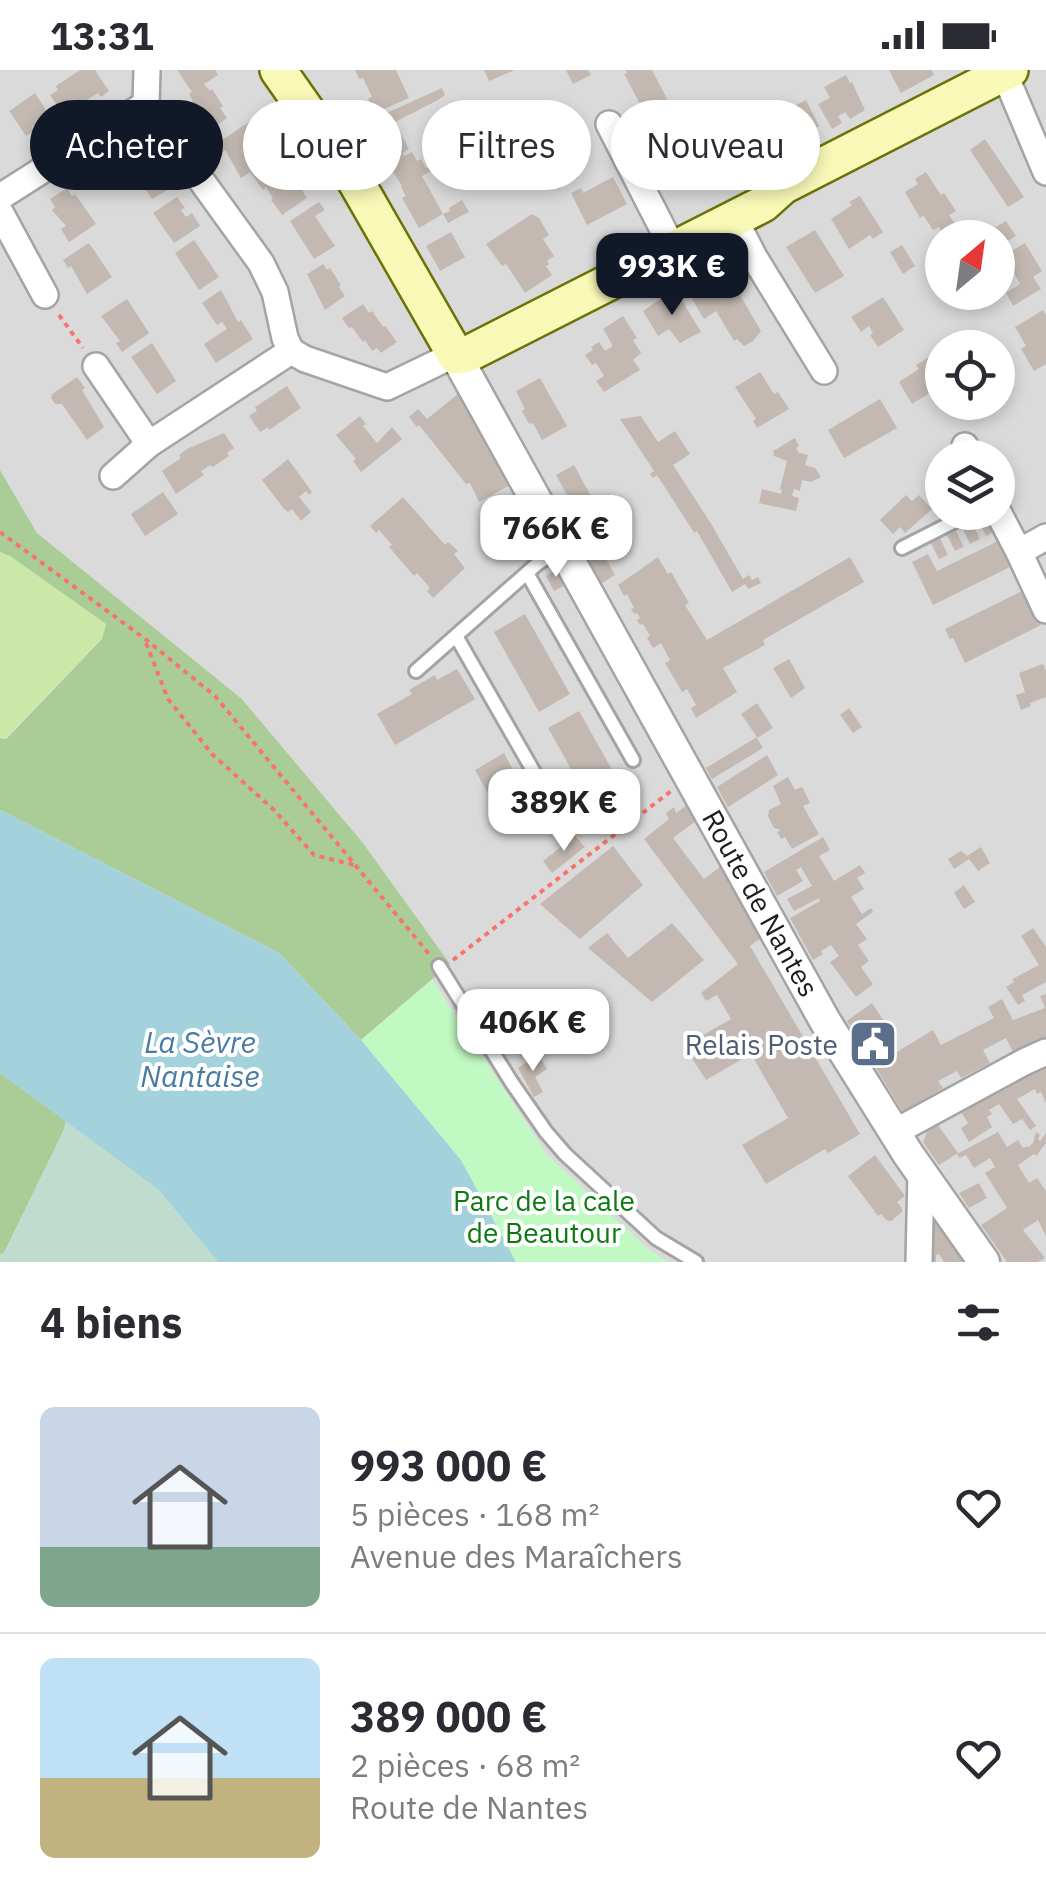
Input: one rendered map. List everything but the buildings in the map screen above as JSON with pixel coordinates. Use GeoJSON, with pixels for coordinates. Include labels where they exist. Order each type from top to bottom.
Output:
{"type":"FeatureCollection","features":[{"type":"Feature","properties":{"kind":"main road","name":"Route de Nantes"},"geometry":{"type":"LineString","coordinates":[[278,70],[364,195],[456,356]]}},
{"type":"Feature","properties":{"kind":"main road"},"geometry":{"type":"LineString","coordinates":[[456,356],[468,354],[763,204],[783,186],[1002,72]]}},
{"type":"Feature","properties":{"kind":"street"},"geometry":{"type":"LineString","coordinates":[[146,100],[147,70]]}},
{"type":"Feature","properties":{"kind":"street"},"geometry":{"type":"LineString","coordinates":[[1002,72],[1046,172]]}},
{"type":"Feature","properties":{"kind":"street"},"geometry":{"type":"LineString","coordinates":[[609,124],[673,249]]}},
{"type":"Feature","properties":{"kind":"street"},"geometry":{"type":"LineString","coordinates":[[0,197],[30,178]]}},
{"type":"Feature","properties":{"kind":"street"},"geometry":{"type":"LineString","coordinates":[[209,190],[262,263],[275,292],[284,338],[291,351],[387,388],[456,356]]}},
{"type":"Feature","properties":{"kind":"street"},"geometry":{"type":"LineString","coordinates":[[0,212],[45,295]]}},
{"type":"Feature","properties":{"kind":"street"},"geometry":{"type":"LineString","coordinates":[[734,218],[754,258],[824,371]]}},
{"type":"Feature","properties":{"kind":"street"},"geometry":{"type":"LineString","coordinates":[[114,476],[149,444],[291,351]]}},
{"type":"Feature","properties":{"kind":"street","name":"Route de Nantes"},"geometry":{"type":"LineString","coordinates":[[456,356],[825,1020],[921,1173],[984,1262]]}},
{"type":"Feature","properties":{"kind":"street"},"geometry":{"type":"LineString","coordinates":[[96,366],[149,444]]}},
{"type":"Feature","properties":{"kind":"street"},"geometry":{"type":"LineString","coordinates":[[1007,530],[1046,610]]}},
{"type":"Feature","properties":{"kind":"street"},"geometry":{"type":"LineString","coordinates":[[1019,552],[1046,537]]}},
{"type":"Feature","properties":{"kind":"street"},"geometry":{"type":"LineString","coordinates":[[895,1132],[1046,1052]]}},
{"type":"Feature","properties":{"kind":"street"},"geometry":{"type":"LineString","coordinates":[[919,1262],[921,1173]]}},
{"type":"Feature","properties":{"kind":"lane"},"geometry":{"type":"LineString","coordinates":[[902,548],[937,530]]}},
{"type":"Feature","properties":{"kind":"lane"},"geometry":{"type":"LineString","coordinates":[[416,671],[527,573],[564,547]]}},
{"type":"Feature","properties":{"kind":"lane"},"geometry":{"type":"LineString","coordinates":[[527,573],[633,760]]}},
{"type":"Feature","properties":{"kind":"lane"},"geometry":{"type":"LineString","coordinates":[[456,636],[543,788]]}},
{"type":"Feature","properties":{"kind":"lane"},"geometry":{"type":"LineString","coordinates":[[440,968],[546,1132],[656,1238],[696,1262]]}},
{"type":"Feature","properties":{"kind":"path"},"geometry":{"type":"LineString","coordinates":[[45,295],[96,366]]}},
{"type":"Feature","properties":{"kind":"path"},"geometry":{"type":"LineString","coordinates":[[0,535],[144,638],[215,696],[440,968],[691,776]]}},
{"type":"Feature","properties":{"kind":"path"},"geometry":{"type":"LineString","coordinates":[[144,638],[168,700],[212,754],[274,810],[314,855],[356,866]]}},
{"type":"Feature","properties":{"kind":"shaded area"},"geometry":{"type":"Polygon","coordinates":[[[0,70],[1046,70],[1046,1262],[668,1262],[648,1249],[547,1155],[432,980],[449,963],[363,843],[242,699],[37,533],[0,470],[0,70]]]}},
{"type":"Feature","properties":{"kind":"green space"},"geometry":{"type":"Polygon","coordinates":[[[0,470],[37,533],[242,699],[363,843],[450,964],[361,1040],[279,953],[0,810],[0,738],[6,739],[102,639],[106,624],[0,552],[0,470]]]}},
{"type":"Feature","properties":{"kind":"green space"},"geometry":{"type":"Polygon","coordinates":[[[0,552],[106,624],[102,639],[5,739],[0,738],[0,552]]]}},
{"type":"Feature","properties":{"kind":"green space","name":"Parc de la cale de Beautour"},"geometry":{"type":"Polygon","coordinates":[[[432,980],[547,1155],[648,1249],[668,1262],[516,1262],[461,1160],[361,1040],[432,980]]]}},
{"type":"Feature","properties":{"kind":"green space"},"geometry":{"type":"Polygon","coordinates":[[[0,1073],[66,1121],[0,1255],[0,1073]]]}},
{"type":"Feature","properties":{"kind":"green space"},"geometry":{"type":"Polygon","coordinates":[[[66,1121],[159,1190],[218,1262],[0,1262],[66,1121]]]}},
{"type":"Feature","properties":{"kind":"water","name":"La Sèvre Nantaise"},"geometry":{"type":"Polygon","coordinates":[[[0,810],[279,953],[361,1040],[461,1160],[516,1262],[218,1262],[159,1190],[0,1073],[0,810]]]}},
{"type":"Feature","properties":{"kind":"place","name":"Relais Poste"},"geometry":{"type":"Point","coordinates":[873,1044]}}]}
